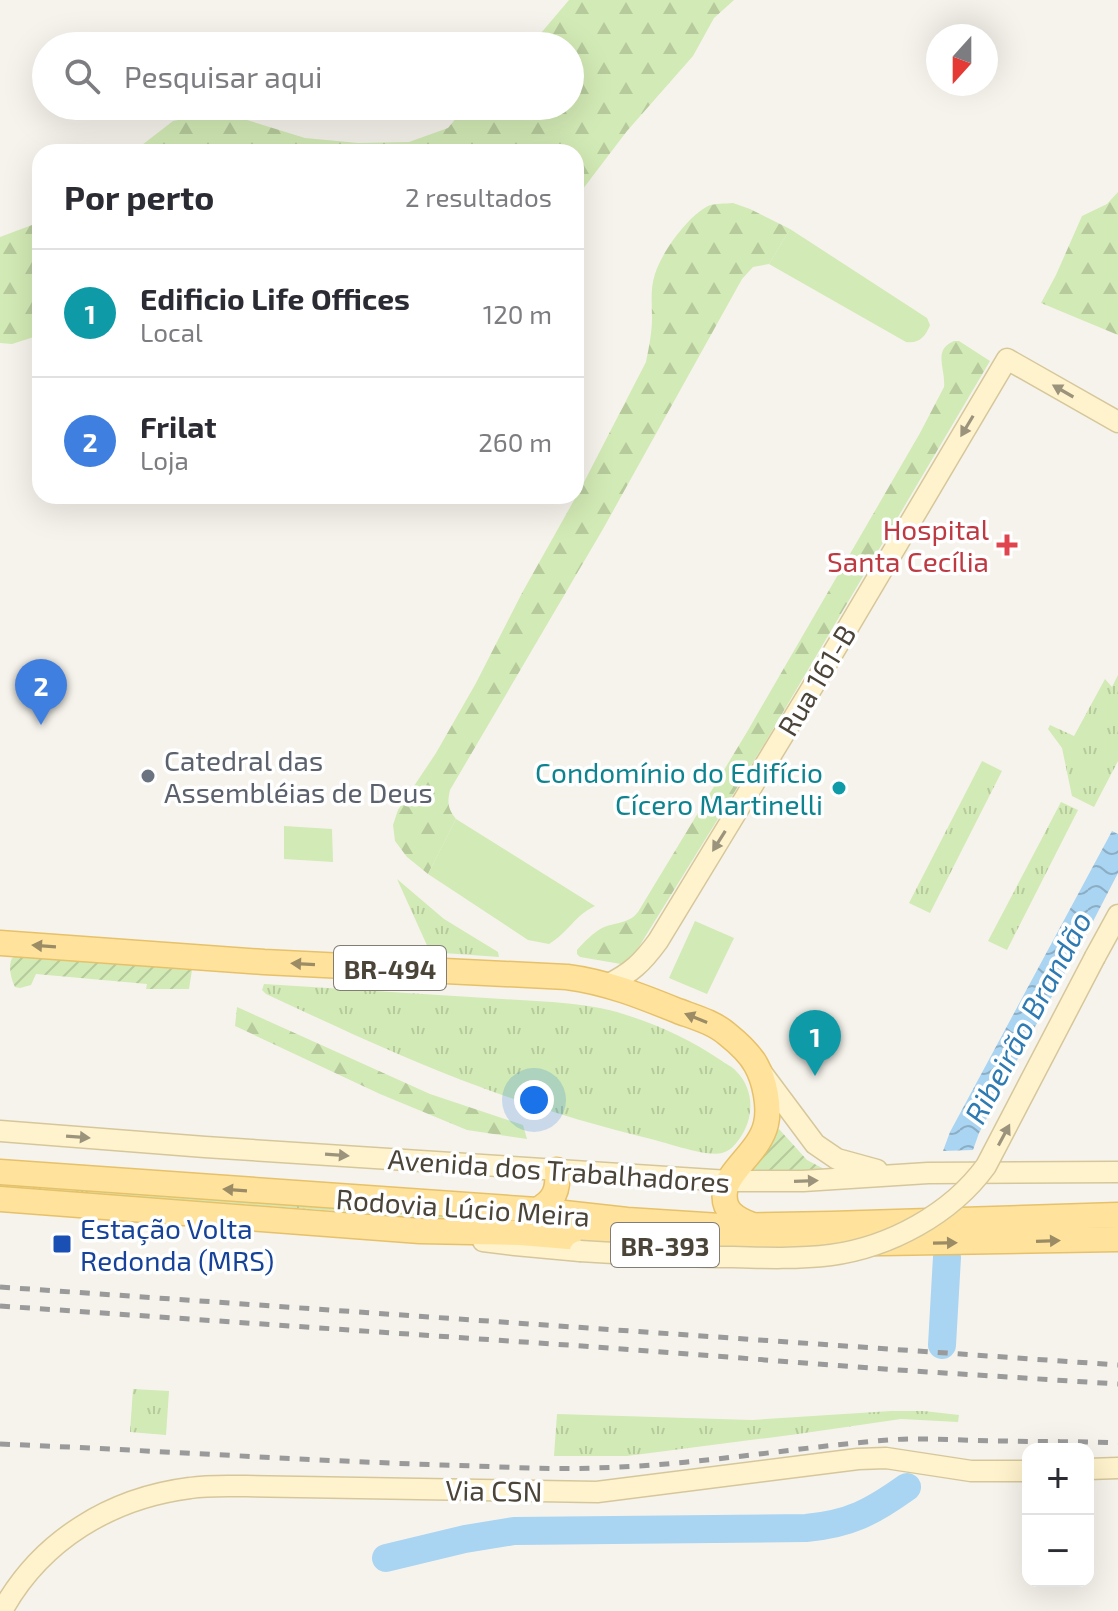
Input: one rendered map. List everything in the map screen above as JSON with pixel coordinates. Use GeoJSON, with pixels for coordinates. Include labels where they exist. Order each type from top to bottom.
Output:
{"type":"FeatureCollection","features":[{"type":"Feature","properties":{"kind":"main road","name":"BR-494"},"geometry":{"type":"LineString","coordinates":[[0,943],[264,962],[567,977],[639,995],[715,1026],[737,1042],[756,1065]]}},
{"type":"Feature","properties":{"kind":"main road"},"geometry":{"type":"LineString","coordinates":[[755,1226],[739,1220],[728,1210],[725,1192],[729,1181],[764,1133],[768,1104],[756,1065]]}},
{"type":"Feature","properties":{"kind":"main road"},"geometry":{"type":"LineString","coordinates":[[537,1210],[554,1197],[557,1170]]}},
{"type":"Feature","properties":{"kind":"main road","name":"Rodovia Lúcio Meira"},"geometry":{"type":"LineString","coordinates":[[0,1172],[537,1210],[676,1224],[755,1226],[899,1222],[980,1231],[1118,1239]]}},
{"type":"Feature","properties":{"kind":"main road","name":"Rodovia Lúcio Meira"},"geometry":{"type":"LineString","coordinates":[[1,1199],[420,1231],[520,1233],[710,1246],[911,1244],[980,1231],[1118,1215]]}},
{"type":"Feature","properties":{"kind":"street","name":"Rua 161-B"},"geometry":{"type":"LineString","coordinates":[[607,985],[628,975],[658,941],[1007,359],[1118,422]]}},
{"type":"Feature","properties":{"kind":"street"},"geometry":{"type":"LineString","coordinates":[[420,1231],[580,1251],[709,1257],[828,1255],[883,1242],[928,1218],[961,1194],[986,1166],[1118,915]]}},
{"type":"Feature","properties":{"kind":"street"},"geometry":{"type":"LineString","coordinates":[[756,1065],[808,1137],[823,1150],[844,1161],[892,1175]]}},
{"type":"Feature","properties":{"kind":"street","name":"Avenida dos Trabalhadores"},"geometry":{"type":"LineString","coordinates":[[0,1131],[729,1181],[803,1181],[928,1173],[1118,1172]]}},
{"type":"Feature","properties":{"kind":"street","name":"Via CSN"},"geometry":{"type":"LineString","coordinates":[[2,1611],[29,1570],[66,1535],[130,1502],[192,1487],[597,1492],[872,1458],[971,1471],[1022,1471]]}},
{"type":"Feature","properties":{"kind":"street"},"geometry":{"type":"LineString","coordinates":[[1094,1469],[1118,1468]]}},
{"type":"Feature","properties":{"kind":"green space"},"geometry":{"type":"Polygon","coordinates":[[[569,0],[734,0],[714,18],[693,56],[627,131],[584,187],[584,144],[143,144],[178,120],[247,120],[305,138],[358,143],[409,142],[448,128],[455,120],[584,120],[584,32],[542,32],[569,0]]]}},
{"type":"Feature","properties":{"kind":"green space"},"geometry":{"type":"Polygon","coordinates":[[[1118,192],[1118,335],[1041,303],[1082,216],[1107,204],[1118,192]]]}},
{"type":"Feature","properties":{"kind":"green space"},"geometry":{"type":"Polygon","coordinates":[[[733,203],[790,229],[769,264],[753,267],[742,279],[603,529],[450,790],[449,806],[456,819],[428,874],[407,857],[395,841],[393,825],[398,810],[436,753],[476,683],[572,504],[584,504],[584,482],[646,362],[655,274],[676,236],[700,211],[711,205],[733,203]]]}},
{"type":"Feature","properties":{"kind":"green space"},"geometry":{"type":"Polygon","coordinates":[[[32,225],[32,338],[12,344],[0,343],[0,237],[32,225]]]}},
{"type":"Feature","properties":{"kind":"green space"},"geometry":{"type":"Polygon","coordinates":[[[790,229],[927,318],[930,325],[924,336],[915,342],[906,342],[769,264],[790,229]]]}},
{"type":"Feature","properties":{"kind":"green space"},"geometry":{"type":"Polygon","coordinates":[[[959,341],[990,361],[766,741],[632,958],[621,964],[580,957],[577,950],[595,932],[630,919],[638,912],[747,732],[920,433],[944,387],[943,349],[959,341]]]}},
{"type":"Feature","properties":{"kind":"green space"},"geometry":{"type":"Polygon","coordinates":[[[1118,675],[1118,761],[1094,807],[1072,796],[1062,748],[1048,729],[1050,725],[1074,736],[1105,679],[1112,687],[1118,675]]]}},
{"type":"Feature","properties":{"kind":"green space"},"geometry":{"type":"Polygon","coordinates":[[[982,761],[1002,771],[930,913],[909,903],[982,761]]]}},
{"type":"Feature","properties":{"kind":"green space"},"geometry":{"type":"Polygon","coordinates":[[[1061,802],[1078,810],[1007,950],[988,941],[1061,802]]]}},
{"type":"Feature","properties":{"kind":"green space"},"geometry":{"type":"Polygon","coordinates":[[[456,819],[595,906],[549,944],[528,940],[428,874],[456,819]]]}},
{"type":"Feature","properties":{"kind":"green space"},"geometry":{"type":"Polygon","coordinates":[[[284,826],[332,829],[333,862],[284,859],[284,826]]]}},
{"type":"Feature","properties":{"kind":"green space"},"geometry":{"type":"Polygon","coordinates":[[[397,879],[444,919],[498,952],[499,957],[430,952],[397,879]]]}},
{"type":"Feature","properties":{"kind":"green space"},"geometry":{"type":"Polygon","coordinates":[[[695,921],[734,938],[707,994],[669,978],[695,921]]]}},
{"type":"Feature","properties":{"kind":"green space"},"geometry":{"type":"Polygon","coordinates":[[[12,958],[192,970],[189,989],[146,989],[147,984],[36,974],[31,985],[20,988],[15,987],[10,972],[12,958]]]}},
{"type":"Feature","properties":{"kind":"green space"},"geometry":{"type":"Polygon","coordinates":[[[264,984],[552,1002],[617,1012],[671,1032],[733,1068],[747,1087],[750,1104],[748,1122],[732,1147],[715,1154],[587,1122],[455,1078],[401,1055],[266,994],[262,990],[264,984]]]}},
{"type":"Feature","properties":{"kind":"green space"},"geometry":{"type":"Polygon","coordinates":[[[237,1007],[430,1094],[523,1125],[527,1139],[467,1130],[380,1094],[235,1026],[237,1007]]]}},
{"type":"Feature","properties":{"kind":"green space"},"geometry":{"type":"Polygon","coordinates":[[[779,1129],[807,1160],[826,1170],[748,1171],[779,1129]]]}},
{"type":"Feature","properties":{"kind":"green space"},"geometry":{"type":"Polygon","coordinates":[[[0,1177],[505,1213],[1118,1219],[1118,1229],[506,1223],[0,1187],[0,1177]]]}},
{"type":"Feature","properties":{"kind":"green space"},"geometry":{"type":"Polygon","coordinates":[[[133,1389],[169,1391],[166,1435],[130,1432],[133,1389]]]}},
{"type":"Feature","properties":{"kind":"green space"},"geometry":{"type":"Polygon","coordinates":[[[891,1411],[959,1415],[958,1422],[901,1419],[627,1456],[554,1456],[557,1414],[752,1420],[891,1411]]]}},
{"type":"Feature","properties":{"kind":"water"},"geometry":{"type":"Polygon","coordinates":[[[1112,831],[1118,834],[1118,873],[1026,1043],[973,1150],[943,1151],[950,1132],[1112,831]]]}},
{"type":"Feature","properties":{"kind":"waterway","name":"Ribeirão Brandão"},"geometry":{"type":"LineString","coordinates":[[942,1345],[947,1257]]}},
{"type":"Feature","properties":{"kind":"waterway"},"geometry":{"type":"LineString","coordinates":[[386,1558],[514,1531],[822,1526],[860,1515],[907,1487]]}},
{"type":"Feature","properties":{"kind":"railway"},"geometry":{"type":"LineString","coordinates":[[0,1287],[1118,1365]]}},
{"type":"Feature","properties":{"kind":"railway"},"geometry":{"type":"LineString","coordinates":[[0,1306],[1118,1384]]}},
{"type":"Feature","properties":{"kind":"railway"},"geometry":{"type":"LineString","coordinates":[[0,1444],[555,1469],[667,1464],[903,1439],[1118,1443]]}},
{"type":"Feature","properties":{"kind":"place","name":"Hospital Santa Cecília"},"geometry":{"type":"Point","coordinates":[1007,545]}},
{"type":"Feature","properties":{"kind":"place","name":"Frilat"},"geometry":{"type":"Point","coordinates":[41,725]}},
{"type":"Feature","properties":{"kind":"place","name":"Catedral das Assembléias de Deus"},"geometry":{"type":"Point","coordinates":[148,776]}},
{"type":"Feature","properties":{"kind":"place","name":"Condomínio do Edifício Cícero Martinelli"},"geometry":{"type":"Point","coordinates":[839,788]}},
{"type":"Feature","properties":{"kind":"place","name":"Edificio Life Offices"},"geometry":{"type":"Point","coordinates":[815,1076]}},
{"type":"Feature","properties":{"kind":"place","name":"Estação Volta Redonda (MRS)"},"geometry":{"type":"Point","coordinates":[62,1244]}}]}
